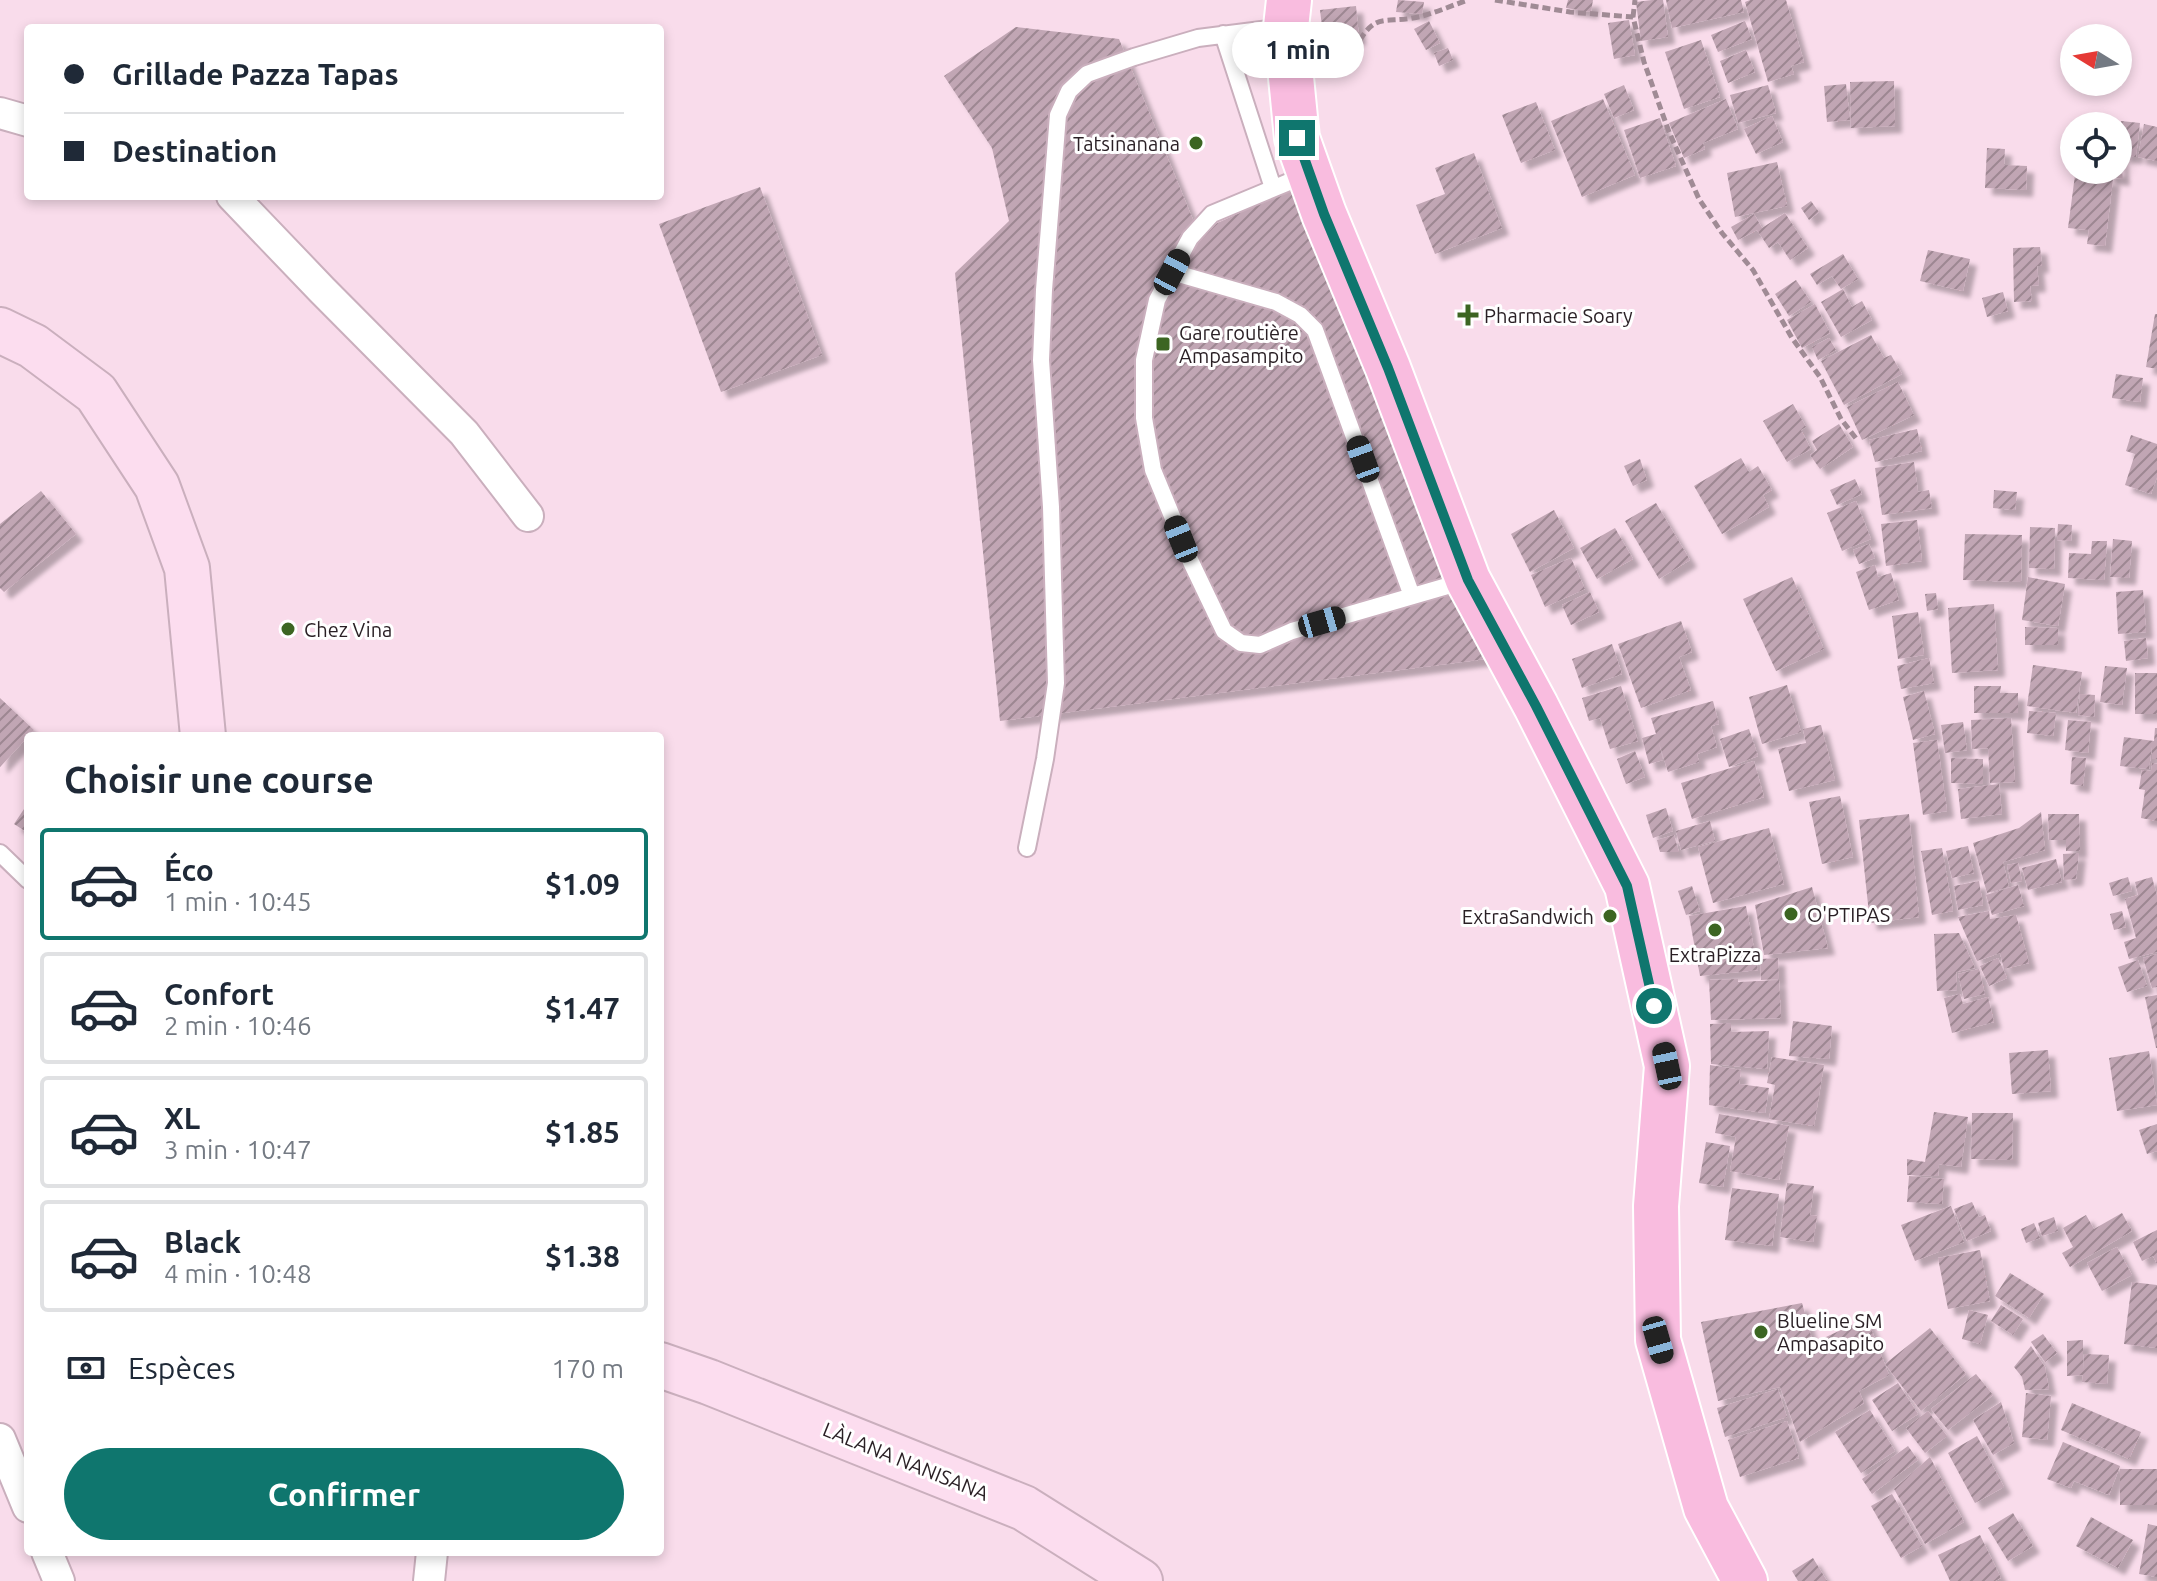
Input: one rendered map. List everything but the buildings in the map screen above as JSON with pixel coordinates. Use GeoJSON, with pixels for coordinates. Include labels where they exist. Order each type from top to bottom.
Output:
{"type":"FeatureCollection","features":[{"type":"Feature","properties":{"kind":"main road"},"geometry":{"type":"LineString","coordinates":[[1287,15],[1297,138],[1291,180],[1324,214],[1388,368],[1468,580],[1627,886],[1667,1066],[1656,1206],[1658,1340],[1706,1508],[1745,1581]]}},
{"type":"Feature","properties":{"kind":"street"},"geometry":{"type":"LineString","coordinates":[[0,113],[24,120]]}},
{"type":"Feature","properties":{"kind":"street"},"geometry":{"type":"LineString","coordinates":[[236,200],[464,433],[528,516]]}},
{"type":"Feature","properties":{"kind":"street"},"geometry":{"type":"LineString","coordinates":[[0,330],[33,346],[96,393],[157,486],[187,568],[203,732]]}},
{"type":"Feature","properties":{"kind":"street","name":"LÀLANA NANISANA"},"geometry":{"type":"LineString","coordinates":[[664,1366],[1024,1508],[1140,1581]]}},
{"type":"Feature","properties":{"kind":"street"},"geometry":{"type":"LineString","coordinates":[[1,1447],[24,1498]]}},
{"type":"Feature","properties":{"kind":"street"},"geometry":{"type":"LineString","coordinates":[[49,1556],[59,1581]]}},
{"type":"Feature","properties":{"kind":"street"},"geometry":{"type":"LineString","coordinates":[[429,1581],[432,1556]]}},
{"type":"Feature","properties":{"kind":"lane"},"geometry":{"type":"LineString","coordinates":[[1027,848],[1056,683],[1051,507],[1041,360],[1058,115],[1069,91],[1087,74],[1198,38],[1287,15]]}},
{"type":"Feature","properties":{"kind":"lane"},"geometry":{"type":"LineString","coordinates":[[1223,34],[1291,180],[1212,214],[1190,238],[1157,300],[1144,360],[1144,418],[1153,470],[1191,562],[1224,631],[1241,643],[1260,645],[1292,631],[1468,580]]}},
{"type":"Feature","properties":{"kind":"lane"},"geometry":{"type":"LineString","coordinates":[[1172,272],[1276,302],[1300,315],[1315,330],[1412,596]]}},
{"type":"Feature","properties":{"kind":"lane"},"geometry":{"type":"LineString","coordinates":[[0,853],[24,876]]}},
{"type":"Feature","properties":{"kind":"path"},"geometry":{"type":"LineString","coordinates":[[1287,15],[1310,48],[1359,42],[1367,27],[1389,18],[1412,18],[1468,0]]}},
{"type":"Feature","properties":{"kind":"path"},"geometry":{"type":"LineString","coordinates":[[1495,0],[1570,12],[1633,17]]}},
{"type":"Feature","properties":{"kind":"path"},"geometry":{"type":"LineString","coordinates":[[1635,0],[1633,17],[1644,62],[1661,111],[1699,199],[1753,270],[1792,338],[1820,377],[1841,419],[1858,441]]}},
{"type":"Feature","properties":{"kind":"place","name":"Tatsinanana"},"geometry":{"type":"Point","coordinates":[1196,143]}},
{"type":"Feature","properties":{"kind":"place","name":"Pharmacie Soary"},"geometry":{"type":"Point","coordinates":[1468,315]}},
{"type":"Feature","properties":{"kind":"place","name":"Gare routière Ampasampito"},"geometry":{"type":"Point","coordinates":[1163,344]}},
{"type":"Feature","properties":{"kind":"place","name":"Chez Vina"},"geometry":{"type":"Point","coordinates":[288,629]}},
{"type":"Feature","properties":{"kind":"place","name":"O'PTIPAS"},"geometry":{"type":"Point","coordinates":[1791,914]}},
{"type":"Feature","properties":{"kind":"place","name":"ExtraSandwich"},"geometry":{"type":"Point","coordinates":[1610,916]}},
{"type":"Feature","properties":{"kind":"place","name":"ExtraPizza"},"geometry":{"type":"Point","coordinates":[1715,930]}},
{"type":"Feature","properties":{"kind":"place","name":"Blueline SM Ampasapito"},"geometry":{"type":"Point","coordinates":[1761,1332]}},
{"type":"Feature","properties":{"kind":"route"},"geometry":{"type":"LineString","coordinates":[[1297,138],[1468,580],[1627,886],[1654,1006]]}}]}
